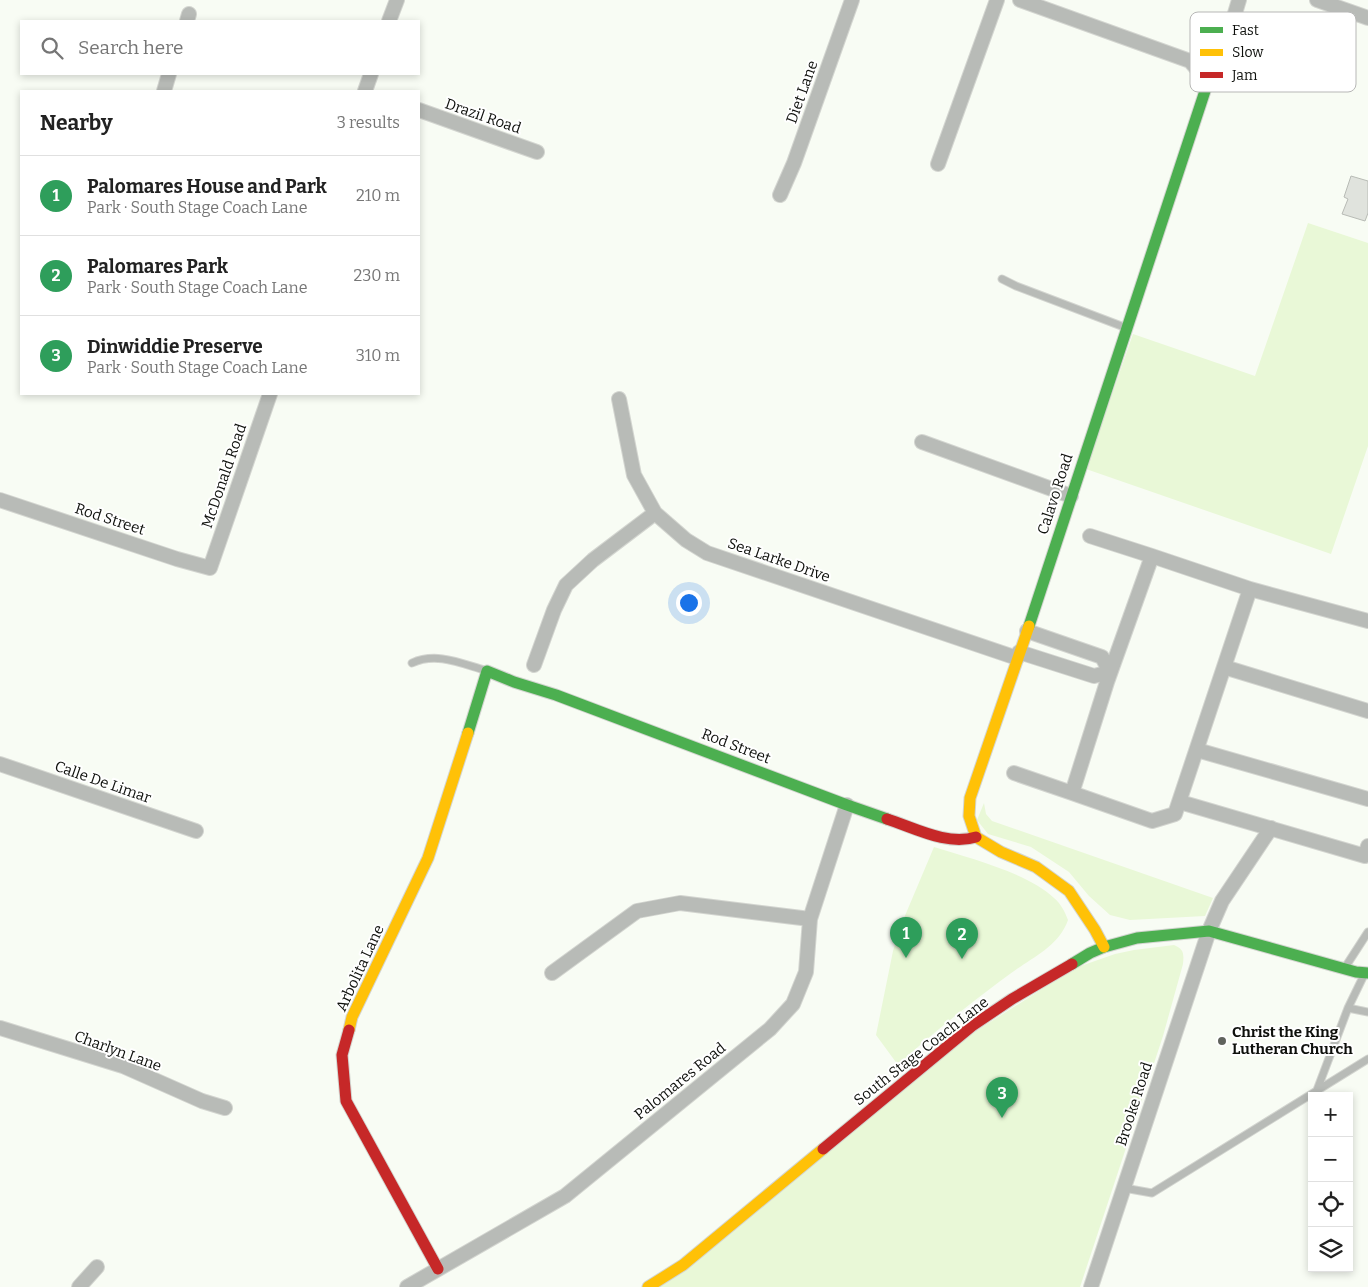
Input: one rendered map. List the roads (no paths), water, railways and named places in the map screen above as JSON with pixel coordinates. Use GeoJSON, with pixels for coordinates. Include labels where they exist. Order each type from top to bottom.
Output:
{"type":"FeatureCollection","features":[{"type":"Feature","properties":{"kind":"street"},"geometry":{"type":"LineString","coordinates":[[389,20],[397,0]]}},
{"type":"Feature","properties":{"kind":"street","name":"Diet Lane"},"geometry":{"type":"LineString","coordinates":[[780,195],[794,162],[852,0]]}},
{"type":"Feature","properties":{"kind":"street"},"geometry":{"type":"LineString","coordinates":[[938,164],[997,0]]}},
{"type":"Feature","properties":{"kind":"street"},"geometry":{"type":"LineString","coordinates":[[1020,0],[1190,61]]}},
{"type":"Feature","properties":{"kind":"street"},"geometry":{"type":"LineString","coordinates":[[1235,12],[1239,0]]}},
{"type":"Feature","properties":{"kind":"street"},"geometry":{"type":"LineString","coordinates":[[1317,0],[1351,12]]}},
{"type":"Feature","properties":{"kind":"street"},"geometry":{"type":"LineString","coordinates":[[1356,14],[1368,18]]}},
{"type":"Feature","properties":{"kind":"street"},"geometry":{"type":"LineString","coordinates":[[164,90],[169,75]]}},
{"type":"Feature","properties":{"kind":"street"},"geometry":{"type":"LineString","coordinates":[[365,90],[371,75]]}},
{"type":"Feature","properties":{"kind":"street","name":"Calavo Road"},"geometry":{"type":"LineString","coordinates":[[976,837],[968,816],[970,798],[1072,496],[1205,92]]}},
{"type":"Feature","properties":{"kind":"street","name":"Drazil Road"},"geometry":{"type":"LineString","coordinates":[[420,110],[537,152]]}},
{"type":"Feature","properties":{"kind":"street","name":"McDonald Road"},"geometry":{"type":"LineString","coordinates":[[210,568],[270,395]]}},
{"type":"Feature","properties":{"kind":"street","name":"Sea Larke Drive"},"geometry":{"type":"LineString","coordinates":[[619,399],[634,475],[655,513],[686,540],[707,553],[1018,655],[1094,676],[1110,672]]}},
{"type":"Feature","properties":{"kind":"street"},"geometry":{"type":"LineString","coordinates":[[922,442],[1072,496]]}},
{"type":"Feature","properties":{"kind":"street","name":"Rod Street"},"geometry":{"type":"LineString","coordinates":[[0,500],[177,559],[210,568]]}},
{"type":"Feature","properties":{"kind":"street"},"geometry":{"type":"LineString","coordinates":[[534,665],[554,610],[566,585],[593,560],[655,513]]}},
{"type":"Feature","properties":{"kind":"street"},"geometry":{"type":"LineString","coordinates":[[1090,536],[1250,589],[1368,621]]}},
{"type":"Feature","properties":{"kind":"street"},"geometry":{"type":"LineString","coordinates":[[1072,793],[1110,672],[1152,556]]}},
{"type":"Feature","properties":{"kind":"street"},"geometry":{"type":"LineString","coordinates":[[1014,773],[1152,820],[1175,814],[1250,589]]}},
{"type":"Feature","properties":{"kind":"street"},"geometry":{"type":"LineString","coordinates":[[1027,631],[1102,657],[1110,672]]}},
{"type":"Feature","properties":{"kind":"street"},"geometry":{"type":"LineString","coordinates":[[1224,667],[1368,711]]}},
{"type":"Feature","properties":{"kind":"street","name":"Rod Street"},"geometry":{"type":"LineString","coordinates":[[487,671],[514,682],[556,695],[847,805],[945,839],[966,840],[976,837]]}},
{"type":"Feature","properties":{"kind":"street","name":"Arbolita Lane"},"geometry":{"type":"LineString","coordinates":[[438,1270],[346,1100],[342,1055],[352,1017],[428,858],[487,671]]}},
{"type":"Feature","properties":{"kind":"street"},"geometry":{"type":"LineString","coordinates":[[1197,750],[1368,799]]}},
{"type":"Feature","properties":{"kind":"street","name":"Calle De Limar"},"geometry":{"type":"LineString","coordinates":[[0,764],[196,831]]}},
{"type":"Feature","properties":{"kind":"street"},"geometry":{"type":"LineString","coordinates":[[1180,802],[1365,856],[1368,846]]}},
{"type":"Feature","properties":{"kind":"street","name":"Palomares Road"},"geometry":{"type":"LineString","coordinates":[[407,1287],[566,1196],[770,1029],[793,1004],[806,972],[810,919],[847,805]]}},
{"type":"Feature","properties":{"kind":"street","name":"Brooke Road"},"geometry":{"type":"LineString","coordinates":[[1091,1287],[1209,931],[1222,901],[1271,828]]}},
{"type":"Feature","properties":{"kind":"street"},"geometry":{"type":"LineString","coordinates":[[976,837],[1001,852],[1036,867],[1069,891],[1104,947]]}},
{"type":"Feature","properties":{"kind":"street"},"geometry":{"type":"LineString","coordinates":[[552,973],[637,911],[680,903],[810,919]]}},
{"type":"Feature","properties":{"kind":"street","name":"South Stage Coach Lane"},"geometry":{"type":"LineString","coordinates":[[648,1287],[683,1265],[972,1026],[1012,999],[1090,953],[1137,938],[1209,931],[1345,969],[1366,973]]}},
{"type":"Feature","properties":{"kind":"street","name":"Charlyn Lane"},"geometry":{"type":"LineString","coordinates":[[0,1028],[123,1066],[202,1101],[225,1108]]}},
{"type":"Feature","properties":{"kind":"street"},"geometry":{"type":"LineString","coordinates":[[79,1287],[97,1267]]}},
{"type":"Feature","properties":{"kind":"lane"},"geometry":{"type":"LineString","coordinates":[[1002,279],[1127,328]]}},
{"type":"Feature","properties":{"kind":"lane"},"geometry":{"type":"LineString","coordinates":[[412,663],[430,658],[442,658],[487,671]]}},
{"type":"Feature","properties":{"kind":"lane"},"geometry":{"type":"LineString","coordinates":[[1345,969],[1368,932]]}},
{"type":"Feature","properties":{"kind":"lane"},"geometry":{"type":"LineString","coordinates":[[1317,1090],[1348,1008],[1366,973]]}},
{"type":"Feature","properties":{"kind":"lane"},"geometry":{"type":"LineString","coordinates":[[1348,1008],[1368,1012]]}},
{"type":"Feature","properties":{"kind":"lane"},"geometry":{"type":"LineString","coordinates":[[1124,1188],[1152,1193],[1368,1059]]}},
{"type":"Feature","properties":{"kind":"place","name":"Palomares House and Park"},"geometry":{"type":"Point","coordinates":[906,958]}},
{"type":"Feature","properties":{"kind":"place","name":"Palomares Park"},"geometry":{"type":"Point","coordinates":[962,959]}},
{"type":"Feature","properties":{"kind":"place","name":"Christ the King Lutheran Church"},"geometry":{"type":"Point","coordinates":[1222,1041]}},
{"type":"Feature","properties":{"kind":"place","name":"Dinwiddie Preserve"},"geometry":{"type":"Point","coordinates":[1002,1118]}}]}
